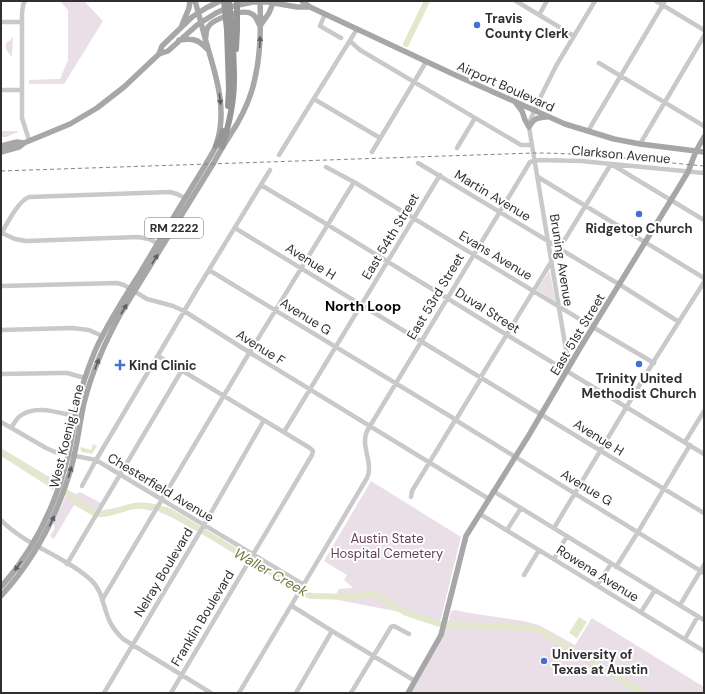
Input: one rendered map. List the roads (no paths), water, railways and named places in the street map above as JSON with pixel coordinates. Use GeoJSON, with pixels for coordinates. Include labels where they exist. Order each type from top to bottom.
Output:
{"type":"FeatureCollection","features":[{"type":"Feature","properties":{"kind":"highway","name":"RM 2222"},"geometry":{"type":"LineString","coordinates":[[219,147],[229,101],[232,29],[224,1]]}},
{"type":"Feature","properties":{"kind":"highway","name":"RM 2222"},"geometry":{"type":"LineString","coordinates":[[219,147],[226,133],[233,98],[234,72],[229,1]]}},
{"type":"Feature","properties":{"kind":"highway"},"geometry":{"type":"LineString","coordinates":[[232,29],[237,1]]}},
{"type":"Feature","properties":{"kind":"main road"},"geometry":{"type":"LineString","coordinates":[[181,27],[189,8],[190,1]]}},
{"type":"Feature","properties":{"kind":"main road"},"geometry":{"type":"LineString","coordinates":[[195,1],[216,74],[220,98],[222,115],[219,133],[219,147]]}},
{"type":"Feature","properties":{"kind":"main road","name":"Airport Boulevard"},"geometry":{"type":"LineString","coordinates":[[159,54],[162,46],[198,12],[220,1]]}},
{"type":"Feature","properties":{"kind":"main road","name":"Airport Boulevard"},"geometry":{"type":"LineString","coordinates":[[302,1],[310,7],[426,62],[565,124],[614,139],[640,144],[704,152]]}},
{"type":"Feature","properties":{"kind":"main road","name":"Airport Boulevard"},"geometry":{"type":"LineString","coordinates":[[1,146],[27,141],[50,133],[70,124],[97,108],[124,87],[159,54],[168,51],[201,22],[229,7],[252,2],[260,2],[297,7],[310,7]]}},
{"type":"Feature","properties":{"kind":"main road"},"geometry":{"type":"LineString","coordinates":[[219,147],[237,124],[250,95],[255,79],[259,57],[260,2]]}},
{"type":"Feature","properties":{"kind":"main road"},"geometry":{"type":"LineString","coordinates":[[260,26],[269,13],[273,3]]}},
{"type":"Feature","properties":{"kind":"main road"},"geometry":{"type":"LineString","coordinates":[[208,50],[206,32],[207,27],[226,16],[248,12],[254,16],[260,26]]}},
{"type":"Feature","properties":{"kind":"main road"},"geometry":{"type":"LineString","coordinates":[[179,40],[194,40],[201,43],[208,50]]}},
{"type":"Feature","properties":{"kind":"main road"},"geometry":{"type":"LineString","coordinates":[[516,102],[529,126],[535,119],[549,117]]}},
{"type":"Feature","properties":{"kind":"main road","name":"East 51st Street"},"geometry":{"type":"LineString","coordinates":[[408,693],[438,640],[465,540],[688,172],[696,151],[704,137]]}},
{"type":"Feature","properties":{"kind":"main road","name":"Airport Boulevard"},"geometry":{"type":"LineString","coordinates":[[1,152],[19,147],[27,141]]}},
{"type":"Feature","properties":{"kind":"main road","name":"RM 2222"},"geometry":{"type":"LineString","coordinates":[[105,337],[157,243],[219,147]]}},
{"type":"Feature","properties":{"kind":"main road","name":"RM 2222"},"geometry":{"type":"LineString","coordinates":[[132,290],[213,164],[219,147]]}},
{"type":"Feature","properties":{"kind":"main road","name":"West Koenig Lane"},"geometry":{"type":"LineString","coordinates":[[71,455],[76,416],[85,378],[90,364],[105,337]]}},
{"type":"Feature","properties":{"kind":"main road","name":"West Koenig Lane"},"geometry":{"type":"LineString","coordinates":[[1,596],[18,576],[38,546],[53,518],[89,386],[105,337]]}},
{"type":"Feature","properties":{"kind":"main road","name":"West Koenig Lane"},"geometry":{"type":"LineString","coordinates":[[1,587],[19,564],[60,493]]}},
{"type":"Feature","properties":{"kind":"street"},"geometry":{"type":"LineString","coordinates":[[25,1],[22,22],[22,118],[27,141]]}},
{"type":"Feature","properties":{"kind":"street"},"geometry":{"type":"LineString","coordinates":[[516,1],[574,36]]}},
{"type":"Feature","properties":{"kind":"street"},"geometry":{"type":"LineString","coordinates":[[539,15],[547,1]]}},
{"type":"Feature","properties":{"kind":"street"},"geometry":{"type":"LineString","coordinates":[[348,43],[521,145],[532,145],[529,126],[530,118],[554,70],[595,1]]}},
{"type":"Feature","properties":{"kind":"street"},"geometry":{"type":"LineString","coordinates":[[656,1],[664,3],[704,30]]}},
{"type":"Feature","properties":{"kind":"street"},"geometry":{"type":"LineString","coordinates":[[588,131],[664,3]]}},
{"type":"Feature","properties":{"kind":"street"},"geometry":{"type":"LineString","coordinates":[[325,14],[320,26],[341,38]]}},
{"type":"Feature","properties":{"kind":"street"},"geometry":{"type":"LineString","coordinates":[[1,22],[22,22]]}},
{"type":"Feature","properties":{"kind":"street"},"geometry":{"type":"LineString","coordinates":[[279,155],[357,29]]}},
{"type":"Feature","properties":{"kind":"street"},"geometry":{"type":"LineString","coordinates":[[640,144],[704,36]]}},
{"type":"Feature","properties":{"kind":"street"},"geometry":{"type":"LineString","coordinates":[[372,152],[426,62]]}},
{"type":"Feature","properties":{"kind":"street"},"geometry":{"type":"LineString","coordinates":[[599,63],[704,126]]}},
{"type":"Feature","properties":{"kind":"street"},"geometry":{"type":"LineString","coordinates":[[1,90],[22,90]]}},
{"type":"Feature","properties":{"kind":"street"},"geometry":{"type":"LineString","coordinates":[[314,99],[380,138]]}},
{"type":"Feature","properties":{"kind":"street"},"geometry":{"type":"LineString","coordinates":[[457,148],[475,118]]}},
{"type":"Feature","properties":{"kind":"street","name":"Bruning Avenue"},"geometry":{"type":"LineString","coordinates":[[532,145],[568,360],[567,371]]}},
{"type":"Feature","properties":{"kind":"street","name":"Clarkson Avenue"},"geometry":{"type":"LineString","coordinates":[[535,161],[567,160],[704,173]]}},
{"type":"Feature","properties":{"kind":"street","name":"East 53rd Street"},"geometry":{"type":"LineString","coordinates":[[301,589],[367,478],[369,469],[364,439],[369,426],[529,164],[535,161]]}},
{"type":"Feature","properties":{"kind":"street","name":"Martin Avenue"},"geometry":{"type":"LineString","coordinates":[[418,163],[619,284],[679,322]]}},
{"type":"Feature","properties":{"kind":"street"},"geometry":{"type":"LineString","coordinates":[[411,497],[412,491],[611,164],[704,220]]}},
{"type":"Feature","properties":{"kind":"street","name":"Evans Avenue"},"geometry":{"type":"LineString","coordinates":[[326,167],[354,182],[654,363]]}},
{"type":"Feature","properties":{"kind":"street"},"geometry":{"type":"LineString","coordinates":[[82,486],[184,311],[270,170]]}},
{"type":"Feature","properties":{"kind":"street","name":"East 54th Street"},"geometry":{"type":"LineString","coordinates":[[284,432],[440,175]]}},
{"type":"Feature","properties":{"kind":"street"},"geometry":{"type":"LineString","coordinates":[[538,177],[704,278]]}},
{"type":"Feature","properties":{"kind":"street"},"geometry":{"type":"LineString","coordinates":[[102,600],[354,182]]}},
{"type":"Feature","properties":{"kind":"street","name":"Duval Street"},"geometry":{"type":"LineString","coordinates":[[261,185],[328,224],[626,408],[704,454]]}},
{"type":"Feature","properties":{"kind":"street"},"geometry":{"type":"LineString","coordinates":[[157,243],[149,239],[138,237],[26,241],[1,234],[20,203],[26,198],[32,196],[170,192],[185,198]]}},
{"type":"Feature","properties":{"kind":"street","name":"Avenue H"},"geometry":{"type":"LineString","coordinates":[[235,228],[704,513]]}},
{"type":"Feature","properties":{"kind":"street","name":"Avenue G"},"geometry":{"type":"LineString","coordinates":[[209,270],[702,572]]}},
{"type":"Feature","properties":{"kind":"street","name":"Avenue F"},"geometry":{"type":"LineString","coordinates":[[1,286],[113,282],[120,284],[147,299],[173,306],[184,311],[489,499]]}},
{"type":"Feature","properties":{"kind":"street"},"geometry":{"type":"LineString","coordinates":[[554,528],[704,282]]}},
{"type":"Feature","properties":{"kind":"street"},"geometry":{"type":"LineString","coordinates":[[1,330],[72,328],[89,330],[105,337]]}},
{"type":"Feature","properties":{"kind":"street"},"geometry":{"type":"LineString","coordinates":[[158,356],[284,432]]}},
{"type":"Feature","properties":{"kind":"street"},"geometry":{"type":"LineString","coordinates":[[67,564],[182,370]]}},
{"type":"Feature","properties":{"kind":"street"},"geometry":{"type":"LineString","coordinates":[[1,374],[61,372],[85,378]]}},
{"type":"Feature","properties":{"kind":"street"},"geometry":{"type":"LineString","coordinates":[[11,428],[20,416],[31,410],[37,409],[76,416]]}},
{"type":"Feature","properties":{"kind":"street"},"geometry":{"type":"LineString","coordinates":[[685,442],[704,411]]}},
{"type":"Feature","properties":{"kind":"street","name":"Nelray Boulevard"},"geometry":{"type":"LineString","coordinates":[[104,693],[202,529],[264,420]]}},
{"type":"Feature","properties":{"kind":"street","name":"Chesterfield Avenue"},"geometry":{"type":"LineString","coordinates":[[1,422],[54,452],[96,460],[162,500],[202,529],[301,589]]}},
{"type":"Feature","properties":{"kind":"street","name":"Franklin Boulevard"},"geometry":{"type":"LineString","coordinates":[[171,693],[312,455],[310,448],[284,432]]}},
{"type":"Feature","properties":{"kind":"street"},"geometry":{"type":"LineString","coordinates":[[616,567],[690,445]]}},
{"type":"Feature","properties":{"kind":"street"},"geometry":{"type":"LineString","coordinates":[[494,492],[704,620]]}},
{"type":"Feature","properties":{"kind":"street"},"geometry":{"type":"LineString","coordinates":[[507,530],[521,508]]}},
{"type":"Feature","properties":{"kind":"street","name":"Rowena Avenue"},"geometry":{"type":"LineString","coordinates":[[480,514],[704,651]]}},
{"type":"Feature","properties":{"kind":"street"},"geometry":{"type":"LineString","coordinates":[[1,520],[9,528],[92,581],[97,588],[113,628],[123,639],[211,693]]}},
{"type":"Feature","properties":{"kind":"street"},"geometry":{"type":"LineString","coordinates":[[554,559],[568,536]]}},
{"type":"Feature","properties":{"kind":"street"},"geometry":{"type":"LineString","coordinates":[[524,575],[539,550]]}},
{"type":"Feature","properties":{"kind":"street"},"geometry":{"type":"LineString","coordinates":[[597,585],[611,564]]}},
{"type":"Feature","properties":{"kind":"street"},"geometry":{"type":"LineString","coordinates":[[680,605],[702,572],[704,565]]}},
{"type":"Feature","properties":{"kind":"street"},"geometry":{"type":"LineString","coordinates":[[239,693],[301,589]]}},
{"type":"Feature","properties":{"kind":"street"},"geometry":{"type":"LineString","coordinates":[[641,612],[655,590]]}},
{"type":"Feature","properties":{"kind":"street"},"geometry":{"type":"LineString","coordinates":[[292,606],[332,632],[415,681]]}},
{"type":"Feature","properties":{"kind":"street"},"geometry":{"type":"LineString","coordinates":[[685,639],[698,616]]}},
{"type":"Feature","properties":{"kind":"street"},"geometry":{"type":"LineString","coordinates":[[351,693],[391,627],[394,626],[409,634]]}},
{"type":"Feature","properties":{"kind":"street"},"geometry":{"type":"LineString","coordinates":[[296,693],[332,632]]}},
{"type":"Feature","properties":{"kind":"waterway"},"geometry":{"type":"LineString","coordinates":[[406,44],[427,1]]}},
{"type":"Feature","properties":{"kind":"waterway","name":"Waller Creek"},"geometry":{"type":"LineString","coordinates":[[1,452],[69,494],[80,504],[94,513],[103,514],[139,506],[153,507],[171,512],[277,576],[301,593],[312,596],[352,597],[371,594],[406,613],[439,624],[533,628],[643,693]]}},
{"type":"Feature","properties":{"kind":"railway"},"geometry":{"type":"LineString","coordinates":[[1,171],[534,153],[598,156],[704,166]]}},
{"type":"Feature","properties":{"kind":"place","name":"Travis County Clerk"},"geometry":{"type":"Point","coordinates":[477,25]}},
{"type":"Feature","properties":{"kind":"place","name":"Ridgetop Church"},"geometry":{"type":"Point","coordinates":[639,214]}},
{"type":"Feature","properties":{"kind":"place","name":"Trinity United Methodist Church"},"geometry":{"type":"Point","coordinates":[639,364]}},
{"type":"Feature","properties":{"kind":"place","name":"Kind Clinic"},"geometry":{"type":"Point","coordinates":[120,365]}},
{"type":"Feature","properties":{"kind":"place","name":"University of Texas at Austin"},"geometry":{"type":"Point","coordinates":[544,661]}},
{"type":"Feature","properties":{"kind":"district","name":"North Loop"},"geometry":{"type":"Point","coordinates":[363,306]}},
{"type":"Feature","properties":{"kind":"park label","name":"Austin State Hospital Cemetery"},"geometry":{"type":"Point","coordinates":[387,546]}}]}
